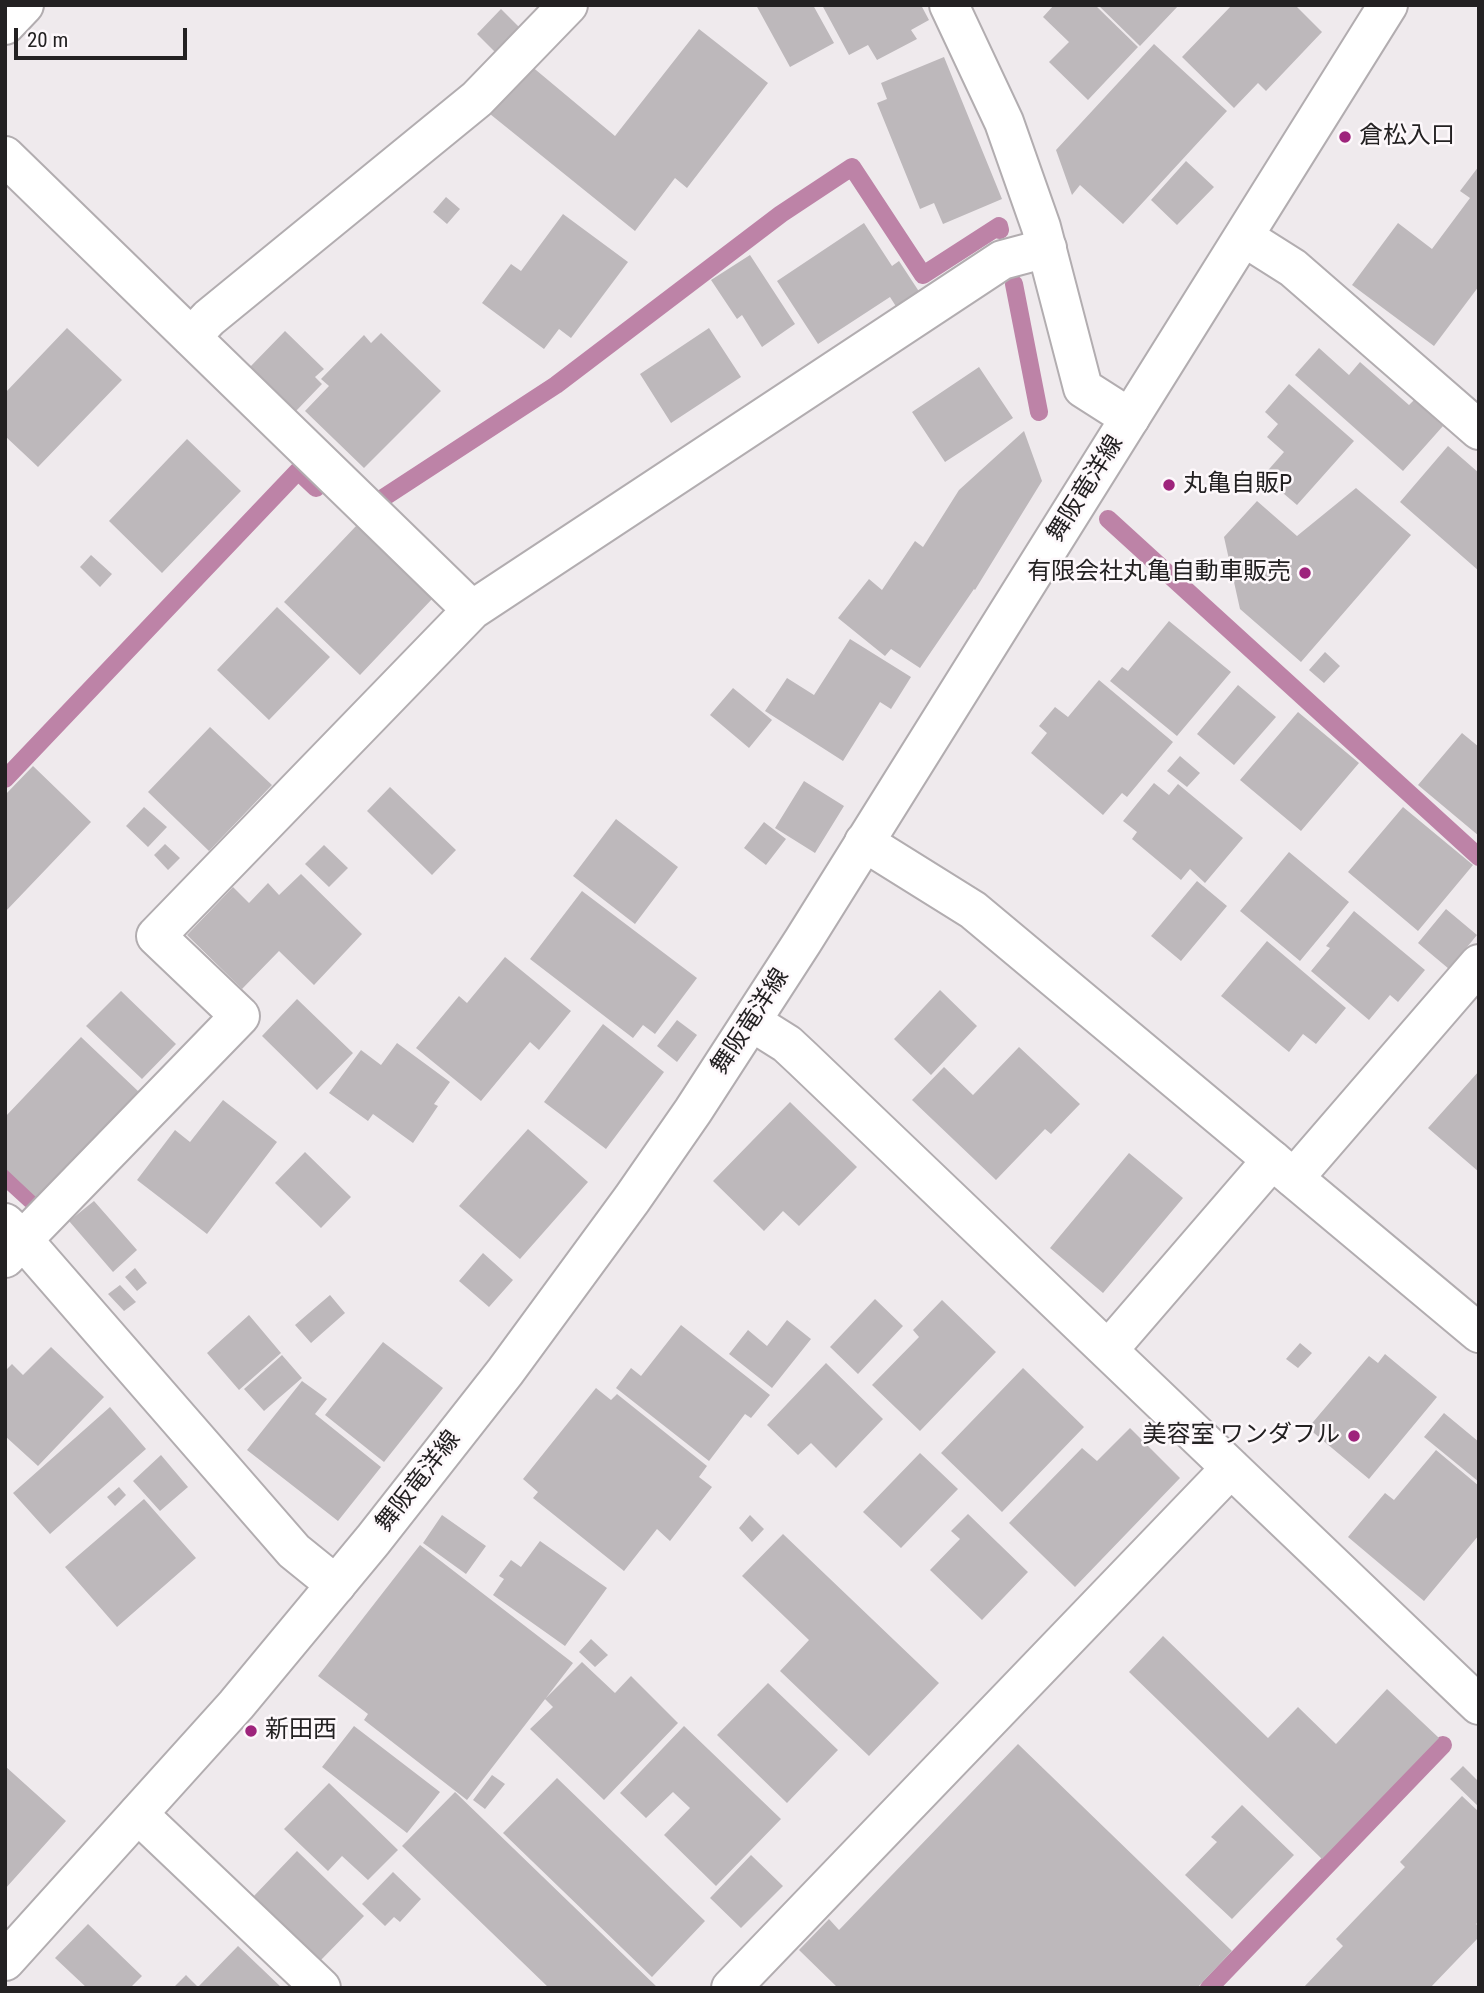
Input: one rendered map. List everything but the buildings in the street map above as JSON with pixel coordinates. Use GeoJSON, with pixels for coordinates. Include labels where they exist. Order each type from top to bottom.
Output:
{"type":"FeatureCollection","features":[{"type":"Feature","properties":{"kind":"street"},"geometry":{"type":"LineString","coordinates":[[5,25],[24,5]]}},
{"type":"Feature","properties":{"kind":"street"},"geometry":{"type":"LineString","coordinates":[[191,337],[209,318],[477,99],[568,5]]}},
{"type":"Feature","properties":{"kind":"street"},"geometry":{"type":"LineString","coordinates":[[949,5],[1004,122],[1047,248],[1083,388],[1130,418]]}},
{"type":"Feature","properties":{"kind":"street","name":"舞阪竜洋線"},"geometry":{"type":"LineString","coordinates":[[5,1961],[236,1705],[336,1585],[448,1446],[569,1286],[685,1122],[752,1022],[1388,5]]}},
{"type":"Feature","properties":{"kind":"street"},"geometry":{"type":"LineString","coordinates":[[5,156],[472,610]]}},
{"type":"Feature","properties":{"kind":"street"},"geometry":{"type":"LineString","coordinates":[[1244,237],[1293,268],[1479,430]]}},
{"type":"Feature","properties":{"kind":"street"},"geometry":{"type":"LineString","coordinates":[[336,1585],[294,1550],[11,1240],[240,1016],[156,936],[472,610],[1002,260],[1047,248]]}},
{"type":"Feature","properties":{"kind":"street"},"geometry":{"type":"LineString","coordinates":[[864,842],[973,911],[1479,1333]]}},
{"type":"Feature","properties":{"kind":"street"},"geometry":{"type":"LineString","coordinates":[[1108,1350],[1479,964]]}},
{"type":"Feature","properties":{"kind":"street"},"geometry":{"type":"LineString","coordinates":[[752,1022],[787,1044],[1479,1705]]}},
{"type":"Feature","properties":{"kind":"street"},"geometry":{"type":"LineString","coordinates":[[731,1988],[1231,1468]]}},
{"type":"Feature","properties":{"kind":"street"},"geometry":{"type":"LineString","coordinates":[[138,1814],[321,1988]]}},
{"type":"Feature","properties":{"kind":"waterway"},"geometry":{"type":"LineString","coordinates":[[383,498],[556,385],[781,214],[852,167],[923,275],[999,226],[1000,230]]}},
{"type":"Feature","properties":{"kind":"waterway"},"geometry":{"type":"LineString","coordinates":[[1014,284],[1039,412]]}},
{"type":"Feature","properties":{"kind":"waterway"},"geometry":{"type":"LineString","coordinates":[[5,779],[298,471],[316,488]]}},
{"type":"Feature","properties":{"kind":"waterway"},"geometry":{"type":"LineString","coordinates":[[1108,519],[1479,857]]}},
{"type":"Feature","properties":{"kind":"waterway"},"geometry":{"type":"LineString","coordinates":[[5,1176],[31,1200]]}},
{"type":"Feature","properties":{"kind":"waterway"},"geometry":{"type":"LineString","coordinates":[[1209,1988],[1443,1745]]}},
{"type":"Feature","properties":{"kind":"place","name":"倉松入口"},"geometry":{"type":"Point","coordinates":[1345,137]}},
{"type":"Feature","properties":{"kind":"place","name":"丸亀自販P"},"geometry":{"type":"Point","coordinates":[1169,485]}},
{"type":"Feature","properties":{"kind":"place","name":"有限会社丸亀自動車販売"},"geometry":{"type":"Point","coordinates":[1305,573]}},
{"type":"Feature","properties":{"kind":"place","name":"美容室 ワンダフル"},"geometry":{"type":"Point","coordinates":[1354,1436]}},
{"type":"Feature","properties":{"kind":"place","name":"新田西"},"geometry":{"type":"Point","coordinates":[251,1731]}}]}
